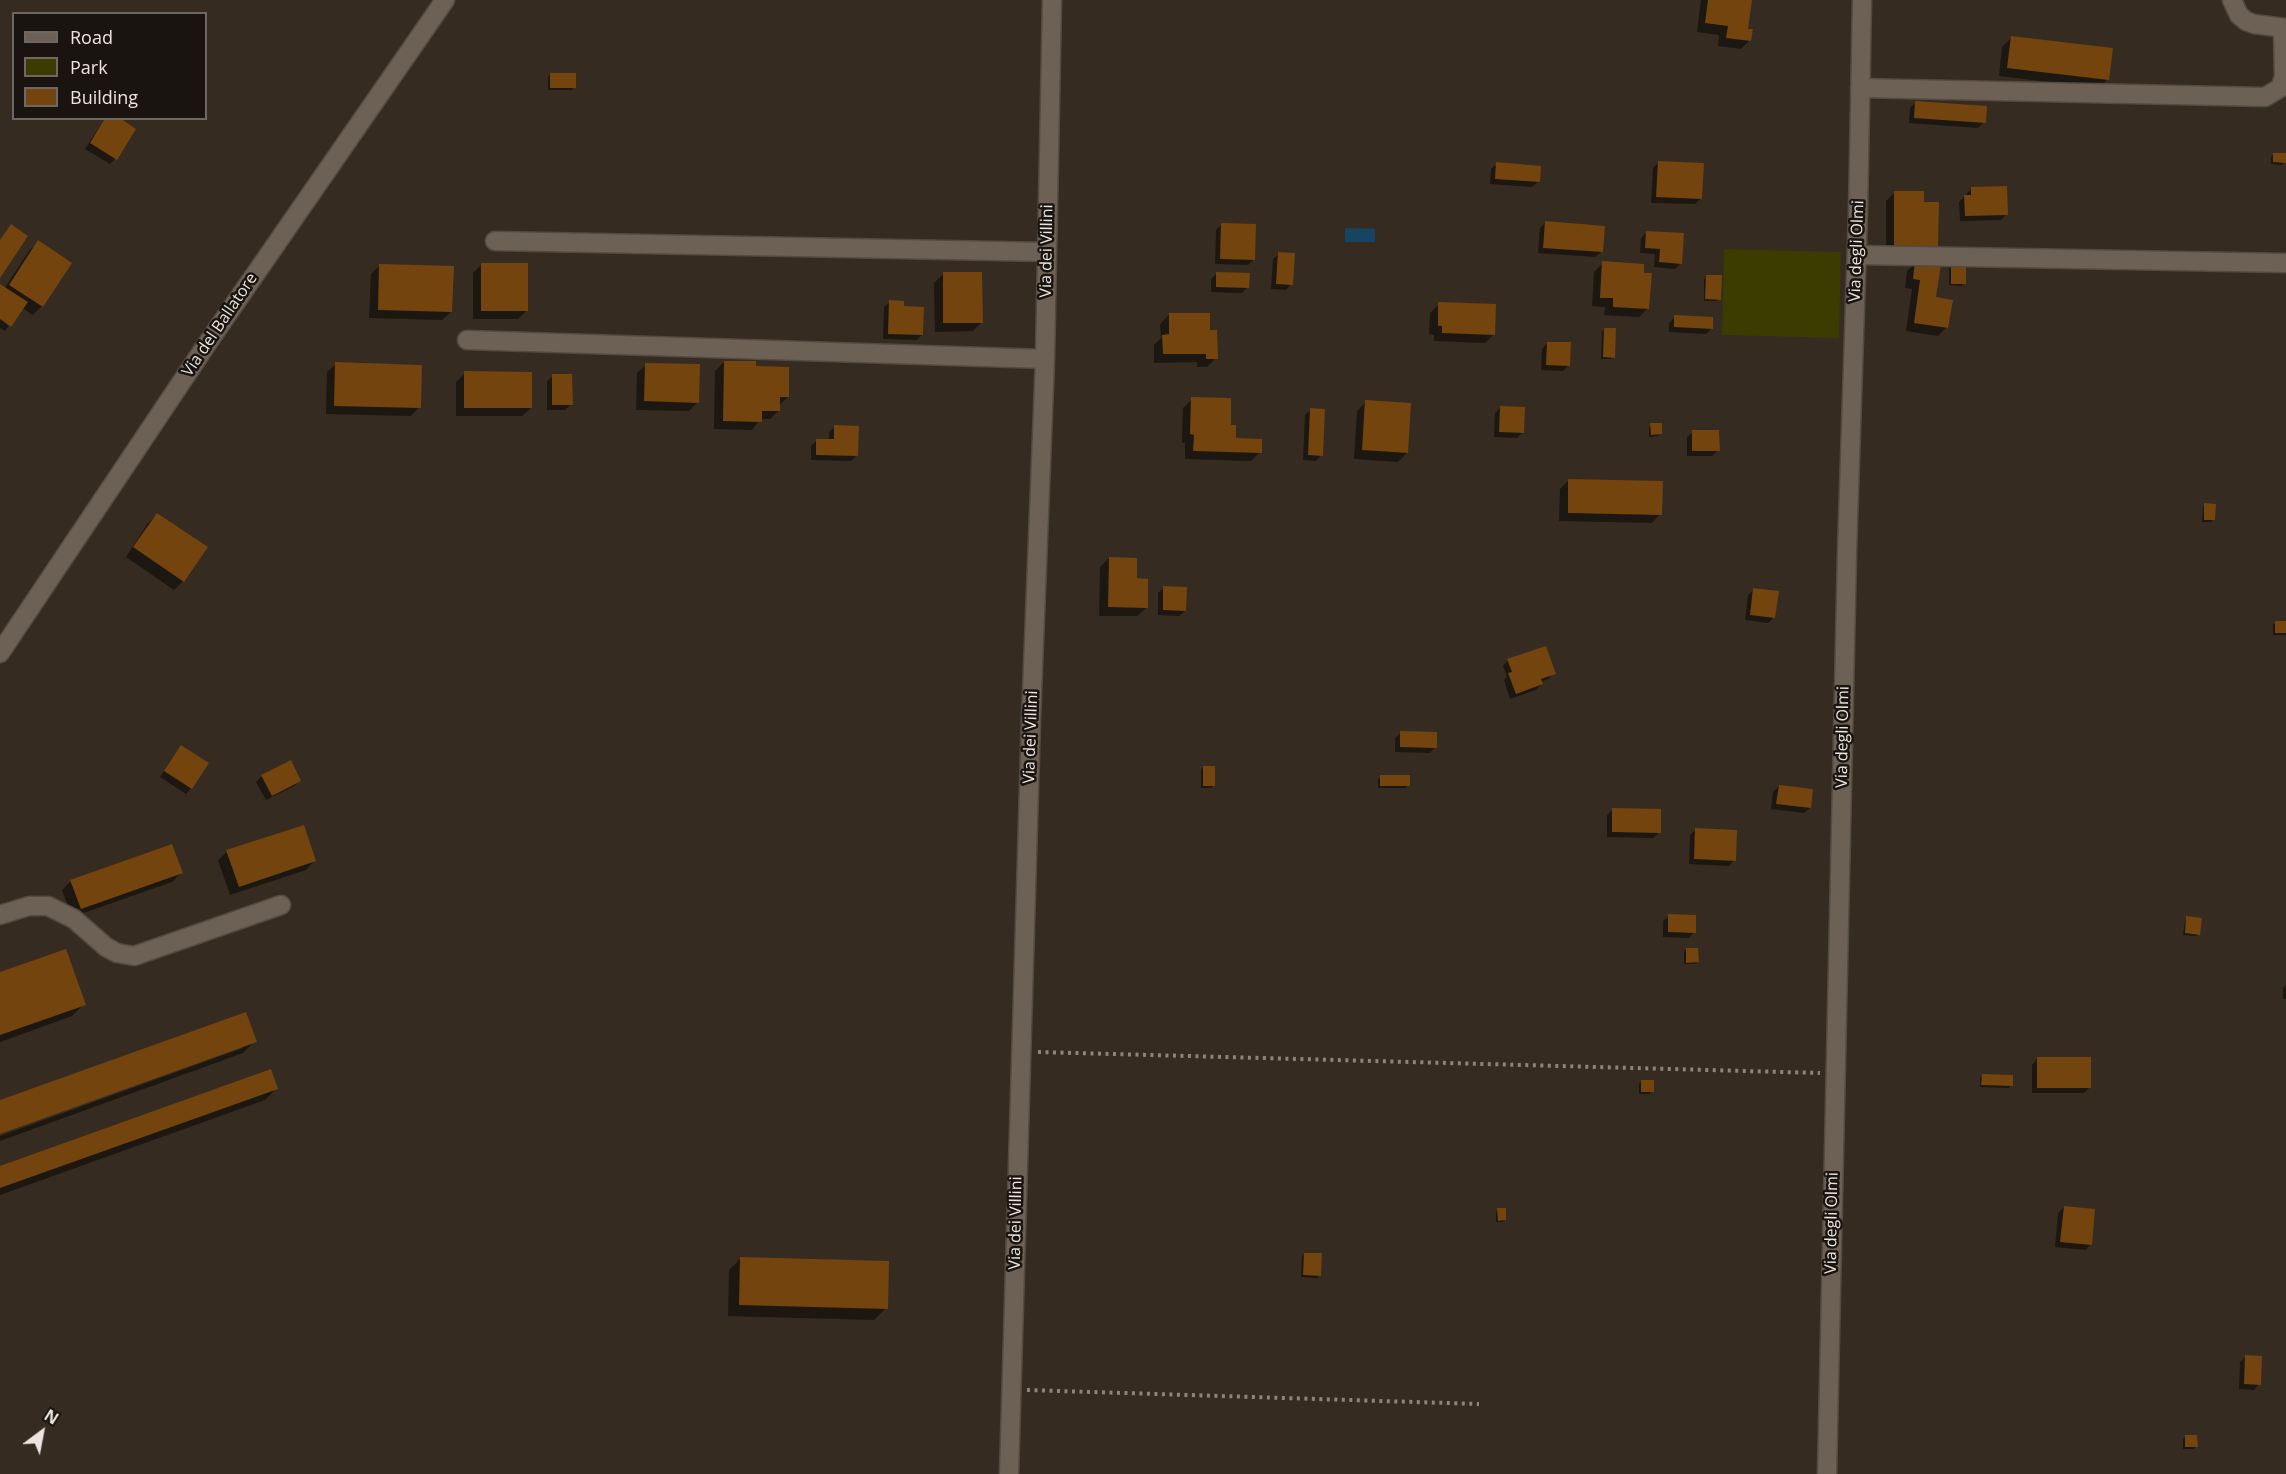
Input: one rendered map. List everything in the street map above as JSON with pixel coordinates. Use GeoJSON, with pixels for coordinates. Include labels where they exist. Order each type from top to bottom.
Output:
{"type":"FeatureCollection","features":[{"type":"Feature","properties":{"kind":"street","name":"Via del Ballatore"},"geometry":{"type":"LineString","coordinates":[[0,653],[223,321],[445,0]]}},
{"type":"Feature","properties":{"kind":"street","name":"Via dei Villini"},"geometry":{"type":"LineString","coordinates":[[1010,1474],[1021,1051],[1046,359],[1052,0]]}},
{"type":"Feature","properties":{"kind":"street","name":"Via degli Olmi"},"geometry":{"type":"LineString","coordinates":[[1827,1474],[1847,552],[1857,255],[1862,0]]}},
{"type":"Feature","properties":{"kind":"street"},"geometry":{"type":"LineString","coordinates":[[1860,88],[2265,97],[2280,88],[2284,77],[2285,28],[2246,21],[2239,15],[2232,0]]}},
{"type":"Feature","properties":{"kind":"street"},"geometry":{"type":"LineString","coordinates":[[495,240],[1046,252]]}},
{"type":"Feature","properties":{"kind":"street"},"geometry":{"type":"LineString","coordinates":[[1857,255],[2286,263]]}},
{"type":"Feature","properties":{"kind":"street"},"geometry":{"type":"LineString","coordinates":[[467,340],[1046,359]]}},
{"type":"Feature","properties":{"kind":"street"},"geometry":{"type":"LineString","coordinates":[[0,915],[29,906],[48,906],[74,919],[106,947],[117,953],[134,956],[281,905]]}},
{"type":"Feature","properties":{"kind":"path"},"geometry":{"type":"LineString","coordinates":[[1021,1051],[1835,1073]]}},
{"type":"Feature","properties":{"kind":"path"},"geometry":{"type":"LineString","coordinates":[[1012,1389],[1479,1404]]}},
{"type":"Feature","properties":{"kind":"green space"},"geometry":{"type":"Polygon","coordinates":[[[1724,249],[1841,252],[1839,338],[1722,335],[1724,249]]]}},
{"type":"Feature","properties":{"kind":"water"},"geometry":{"type":"Polygon","coordinates":[[[1345,228],[1375,229],[1375,242],[1345,242],[1345,228]]]}},
{"type":"Feature","properties":{"kind":"building"},"geometry":{"type":"Polygon","coordinates":[[[1708,0],[1752,0],[1748,29],[1753,29],[1751,41],[1726,38],[1728,26],[1705,23],[1708,0]]]}},
{"type":"Feature","properties":{"kind":"building"},"geometry":{"type":"Polygon","coordinates":[[[2011,36],[2113,48],[2109,80],[2007,68],[2011,36]]]}},
{"type":"Feature","properties":{"kind":"building"},"geometry":{"type":"Polygon","coordinates":[[[550,73],[576,73],[576,88],[550,88],[550,73]]]}},
{"type":"Feature","properties":{"kind":"building"},"geometry":{"type":"Polygon","coordinates":[[[1915,101],[1987,106],[1986,123],[1914,118],[1915,101]]]}},
{"type":"Feature","properties":{"kind":"building"},"geometry":{"type":"Polygon","coordinates":[[[104,120],[123,120],[136,129],[117,160],[90,143],[104,120]]]}},
{"type":"Feature","properties":{"kind":"building"},"geometry":{"type":"Polygon","coordinates":[[[2273,153],[2286,153],[2286,163],[2273,162],[2273,153]]]}},
{"type":"Feature","properties":{"kind":"building"},"geometry":{"type":"Polygon","coordinates":[[[1658,161],[1704,163],[1702,199],[1656,197],[1658,161]]]}},
{"type":"Feature","properties":{"kind":"building"},"geometry":{"type":"Polygon","coordinates":[[[1496,162],[1541,166],[1540,182],[1495,179],[1496,162]]]}},
{"type":"Feature","properties":{"kind":"building"},"geometry":{"type":"Polygon","coordinates":[[[2007,186],[2008,215],[1965,216],[1964,195],[1971,195],[1971,187],[2007,186]]]}},
{"type":"Feature","properties":{"kind":"building"},"geometry":{"type":"Polygon","coordinates":[[[1894,191],[1924,191],[1924,202],[1939,202],[1938,246],[1894,246],[1894,191]]]}},
{"type":"Feature","properties":{"kind":"building"},"geometry":{"type":"Polygon","coordinates":[[[1545,221],[1605,226],[1603,252],[1543,248],[1545,221]]]}},
{"type":"Feature","properties":{"kind":"building"},"geometry":{"type":"Polygon","coordinates":[[[1221,223],[1256,224],[1255,260],[1220,259],[1221,223]]]}},
{"type":"Feature","properties":{"kind":"building"},"geometry":{"type":"Polygon","coordinates":[[[11,224],[28,236],[0,278],[0,240],[11,224]]]}},
{"type":"Feature","properties":{"kind":"building"},"geometry":{"type":"Polygon","coordinates":[[[1646,231],[1684,233],[1682,264],[1659,262],[1660,249],[1645,248],[1646,231]]]}},
{"type":"Feature","properties":{"kind":"building"},"geometry":{"type":"Polygon","coordinates":[[[38,240],[72,263],[43,307],[9,285],[38,240]]]}},
{"type":"Feature","properties":{"kind":"building"},"geometry":{"type":"Polygon","coordinates":[[[1278,252],[1295,253],[1293,285],[1276,284],[1278,252]]]}},
{"type":"Feature","properties":{"kind":"building"},"geometry":{"type":"Polygon","coordinates":[[[1602,261],[1644,264],[1644,273],[1652,273],[1649,309],[1613,307],[1613,298],[1600,298],[1602,261]]]}},
{"type":"Feature","properties":{"kind":"building"},"geometry":{"type":"Polygon","coordinates":[[[1915,261],[1941,265],[1936,297],[1953,300],[1948,328],[1914,323],[1920,280],[1913,279],[1915,261]]]}},
{"type":"Feature","properties":{"kind":"building"},"geometry":{"type":"Polygon","coordinates":[[[481,263],[528,263],[528,311],[481,311],[481,263]]]}},
{"type":"Feature","properties":{"kind":"building"},"geometry":{"type":"Polygon","coordinates":[[[379,264],[454,266],[452,312],[378,310],[379,264]]]}},
{"type":"Feature","properties":{"kind":"building"},"geometry":{"type":"Polygon","coordinates":[[[1951,264],[1966,264],[1966,284],[1951,284],[1951,264]]]}},
{"type":"Feature","properties":{"kind":"building"},"geometry":{"type":"Polygon","coordinates":[[[943,272],[982,272],[983,323],[943,323],[943,272]]]}},
{"type":"Feature","properties":{"kind":"building"},"geometry":{"type":"Polygon","coordinates":[[[1216,272],[1250,273],[1249,288],[1216,287],[1216,272]]]}},
{"type":"Feature","properties":{"kind":"building"},"geometry":{"type":"Polygon","coordinates":[[[1706,275],[1722,275],[1721,300],[1705,299],[1706,275]]]}},
{"type":"Feature","properties":{"kind":"building"},"geometry":{"type":"Polygon","coordinates":[[[0,284],[28,302],[11,327],[0,319],[0,284]]]}},
{"type":"Feature","properties":{"kind":"building"},"geometry":{"type":"Polygon","coordinates":[[[889,300],[904,301],[904,306],[924,307],[923,335],[888,334],[889,300]]]}},
{"type":"Feature","properties":{"kind":"building"},"geometry":{"type":"Polygon","coordinates":[[[1438,302],[1496,304],[1495,335],[1442,333],[1442,326],[1438,326],[1438,302]]]}},
{"type":"Feature","properties":{"kind":"building"},"geometry":{"type":"Polygon","coordinates":[[[1169,313],[1210,313],[1210,330],[1217,330],[1218,359],[1206,359],[1206,354],[1163,354],[1162,335],[1169,334],[1169,313]]]}},
{"type":"Feature","properties":{"kind":"building"},"geometry":{"type":"Polygon","coordinates":[[[1674,315],[1713,317],[1713,329],[1674,327],[1674,315]]]}},
{"type":"Feature","properties":{"kind":"building"},"geometry":{"type":"Polygon","coordinates":[[[1604,328],[1616,328],[1615,358],[1603,357],[1604,328]]]}},
{"type":"Feature","properties":{"kind":"building"},"geometry":{"type":"Polygon","coordinates":[[[1547,342],[1571,342],[1570,366],[1546,365],[1547,342]]]}},
{"type":"Feature","properties":{"kind":"building"},"geometry":{"type":"Polygon","coordinates":[[[724,361],[756,361],[756,366],[789,367],[789,397],[780,397],[780,411],[762,411],[762,422],[723,421],[724,361]]]}},
{"type":"Feature","properties":{"kind":"building"},"geometry":{"type":"Polygon","coordinates":[[[335,362],[422,365],[421,408],[334,406],[335,362]]]}},
{"type":"Feature","properties":{"kind":"building"},"geometry":{"type":"Polygon","coordinates":[[[645,363],[700,364],[699,403],[644,401],[645,363]]]}},
{"type":"Feature","properties":{"kind":"building"},"geometry":{"type":"Polygon","coordinates":[[[464,371],[532,372],[532,408],[464,408],[464,371]]]}},
{"type":"Feature","properties":{"kind":"building"},"geometry":{"type":"Polygon","coordinates":[[[552,374],[572,374],[573,405],[552,405],[552,374]]]}},
{"type":"Feature","properties":{"kind":"building"},"geometry":{"type":"Polygon","coordinates":[[[1191,397],[1231,398],[1231,425],[1236,425],[1236,438],[1262,439],[1262,453],[1193,451],[1194,435],[1190,434],[1191,397]]]}},
{"type":"Feature","properties":{"kind":"building"},"geometry":{"type":"Polygon","coordinates":[[[1365,400],[1411,403],[1408,453],[1362,450],[1365,400]]]}},
{"type":"Feature","properties":{"kind":"building"},"geometry":{"type":"Polygon","coordinates":[[[1500,406],[1525,407],[1524,433],[1499,432],[1500,406]]]}},
{"type":"Feature","properties":{"kind":"building"},"geometry":{"type":"Polygon","coordinates":[[[1310,408],[1325,409],[1323,456],[1308,455],[1310,408]]]}},
{"type":"Feature","properties":{"kind":"building"},"geometry":{"type":"Polygon","coordinates":[[[1650,423],[1662,423],[1662,434],[1651,435],[1650,423]]]}},
{"type":"Feature","properties":{"kind":"building"},"geometry":{"type":"Polygon","coordinates":[[[834,425],[859,426],[858,456],[816,455],[816,439],[834,439],[834,425]]]}},
{"type":"Feature","properties":{"kind":"building"},"geometry":{"type":"Polygon","coordinates":[[[1692,430],[1719,430],[1720,451],[1692,451],[1692,430]]]}},
{"type":"Feature","properties":{"kind":"building"},"geometry":{"type":"Polygon","coordinates":[[[1568,479],[1663,481],[1662,515],[1568,513],[1568,479]]]}},
{"type":"Feature","properties":{"kind":"building"},"geometry":{"type":"Polygon","coordinates":[[[2204,503],[2216,504],[2215,520],[2204,520],[2204,503]]]}},
{"type":"Feature","properties":{"kind":"building"},"geometry":{"type":"Polygon","coordinates":[[[157,513],[208,547],[184,582],[133,547],[157,513]]]}},
{"type":"Feature","properties":{"kind":"building"},"geometry":{"type":"Polygon","coordinates":[[[1109,557],[1137,558],[1137,578],[1148,579],[1148,608],[1108,607],[1109,557]]]}},
{"type":"Feature","properties":{"kind":"building"},"geometry":{"type":"Polygon","coordinates":[[[1163,586],[1187,587],[1186,611],[1163,610],[1163,586]]]}},
{"type":"Feature","properties":{"kind":"building"},"geometry":{"type":"Polygon","coordinates":[[[1753,588],[1779,591],[1775,618],[1750,615],[1753,588]]]}},
{"type":"Feature","properties":{"kind":"building"},"geometry":{"type":"Polygon","coordinates":[[[2275,621],[2286,621],[2286,633],[2275,633],[2275,621]]]}},
{"type":"Feature","properties":{"kind":"building"},"geometry":{"type":"Polygon","coordinates":[[[1546,646],[1556,674],[1541,679],[1543,684],[1516,694],[1508,673],[1512,672],[1507,659],[1546,646]]]}},
{"type":"Feature","properties":{"kind":"building"},"geometry":{"type":"Polygon","coordinates":[[[1400,731],[1437,732],[1437,748],[1400,747],[1400,731]]]}},
{"type":"Feature","properties":{"kind":"building"},"geometry":{"type":"Polygon","coordinates":[[[181,745],[209,763],[192,789],[164,771],[181,745]]]}},
{"type":"Feature","properties":{"kind":"building"},"geometry":{"type":"Polygon","coordinates":[[[291,760],[301,781],[272,796],[261,775],[291,760]]]}},
{"type":"Feature","properties":{"kind":"building"},"geometry":{"type":"Polygon","coordinates":[[[1203,766],[1215,766],[1215,786],[1203,786],[1203,766]]]}},
{"type":"Feature","properties":{"kind":"building"},"geometry":{"type":"Polygon","coordinates":[[[1380,775],[1410,775],[1410,786],[1380,786],[1380,775]]]}},
{"type":"Feature","properties":{"kind":"building"},"geometry":{"type":"Polygon","coordinates":[[[1779,785],[1813,789],[1811,808],[1776,804],[1779,785]]]}},
{"type":"Feature","properties":{"kind":"building"},"geometry":{"type":"Polygon","coordinates":[[[1612,808],[1661,809],[1661,833],[1612,832],[1612,808]]]}},
{"type":"Feature","properties":{"kind":"building"},"geometry":{"type":"Polygon","coordinates":[[[304,825],[316,861],[239,887],[226,850],[304,825]]]}},
{"type":"Feature","properties":{"kind":"building"},"geometry":{"type":"Polygon","coordinates":[[[1695,828],[1737,830],[1736,861],[1694,859],[1695,828]]]}},
{"type":"Feature","properties":{"kind":"building"},"geometry":{"type":"Polygon","coordinates":[[[172,844],[183,873],[81,909],[70,880],[172,844]]]}},
{"type":"Feature","properties":{"kind":"building"},"geometry":{"type":"Polygon","coordinates":[[[1668,914],[1696,915],[1696,933],[1668,932],[1668,914]]]}},
{"type":"Feature","properties":{"kind":"building"},"geometry":{"type":"Polygon","coordinates":[[[2186,916],[2202,918],[2200,935],[2185,933],[2186,916]]]}},
{"type":"Feature","properties":{"kind":"building"},"geometry":{"type":"Polygon","coordinates":[[[1686,948],[1698,948],[1699,962],[1686,963],[1686,948]]]}},
{"type":"Feature","properties":{"kind":"building"},"geometry":{"type":"Polygon","coordinates":[[[66,949],[86,1005],[0,1035],[0,972],[66,949]]]}},
{"type":"Feature","properties":{"kind":"building"},"geometry":{"type":"Polygon","coordinates":[[[246,1012],[257,1042],[0,1134],[0,1100],[246,1012]]]}},
{"type":"Feature","properties":{"kind":"building"},"geometry":{"type":"Polygon","coordinates":[[[2037,1057],[2091,1057],[2091,1088],[2037,1088],[2037,1057]]]}},
{"type":"Feature","properties":{"kind":"building"},"geometry":{"type":"Polygon","coordinates":[[[271,1069],[278,1089],[0,1188],[0,1166],[271,1069]]]}},
{"type":"Feature","properties":{"kind":"building"},"geometry":{"type":"Polygon","coordinates":[[[1982,1074],[2013,1075],[2013,1086],[1981,1085],[1982,1074]]]}},
{"type":"Feature","properties":{"kind":"building"},"geometry":{"type":"Polygon","coordinates":[[[1641,1080],[1654,1080],[1654,1092],[1641,1092],[1641,1080]]]}},
{"type":"Feature","properties":{"kind":"building"},"geometry":{"type":"Polygon","coordinates":[[[2064,1206],[2095,1209],[2092,1245],[2060,1242],[2064,1206]]]}},
{"type":"Feature","properties":{"kind":"building"},"geometry":{"type":"Polygon","coordinates":[[[1497,1208],[1506,1208],[1506,1220],[1498,1221],[1497,1208]]]}},
{"type":"Feature","properties":{"kind":"building"},"geometry":{"type":"Polygon","coordinates":[[[1304,1253],[1322,1253],[1321,1276],[1303,1275],[1304,1253]]]}},
{"type":"Feature","properties":{"kind":"building"},"geometry":{"type":"Polygon","coordinates":[[[740,1257],[889,1261],[888,1309],[739,1305],[740,1257]]]}},
{"type":"Feature","properties":{"kind":"building"},"geometry":{"type":"Polygon","coordinates":[[[2245,1355],[2262,1356],[2261,1385],[2244,1384],[2245,1355]]]}},
{"type":"Feature","properties":{"kind":"building"},"geometry":{"type":"Polygon","coordinates":[[[2185,1435],[2197,1435],[2198,1447],[2185,1447],[2185,1435]]]}}]}
